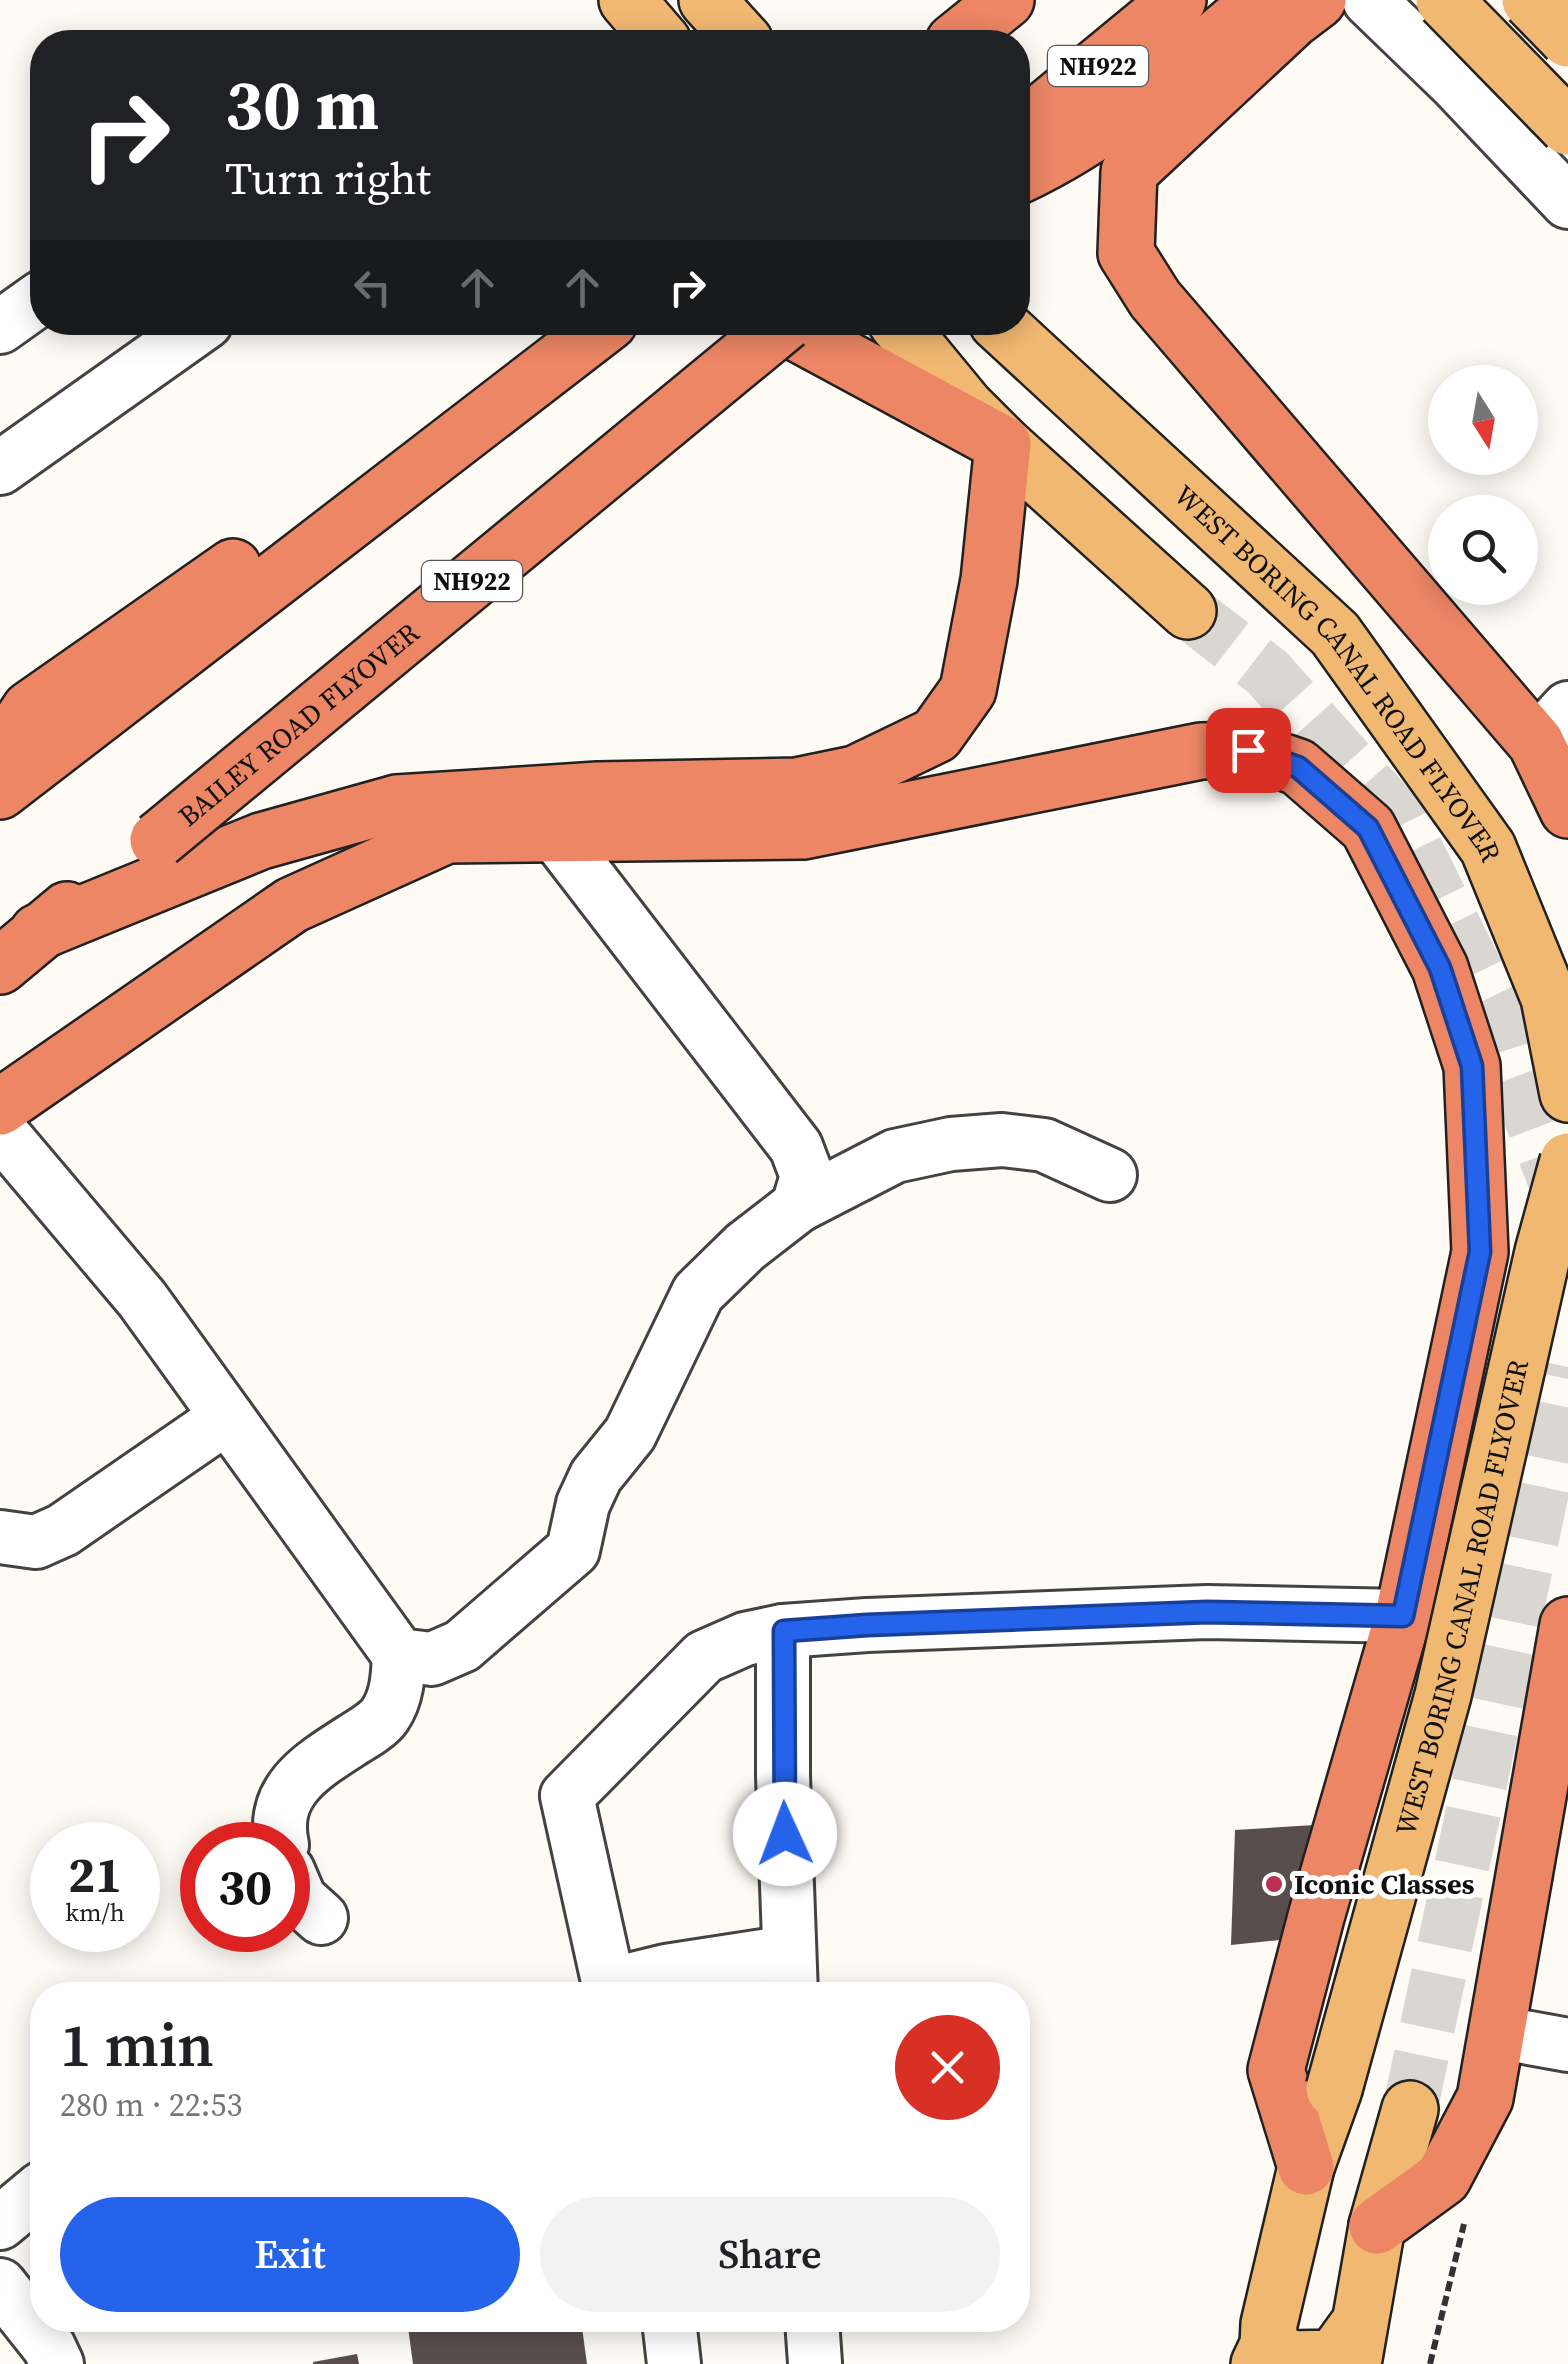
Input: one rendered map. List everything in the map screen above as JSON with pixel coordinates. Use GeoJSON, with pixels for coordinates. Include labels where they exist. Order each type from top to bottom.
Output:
{"type":"FeatureCollection","features":[{"type":"Feature","properties":{"kind":"highway"},"geometry":{"type":"LineString","coordinates":[[969,30],[1006,0]]}},
{"type":"Feature","properties":{"kind":"highway","name":"NH922"},"geometry":{"type":"LineString","coordinates":[[1030,122],[1178,0]]}},
{"type":"Feature","properties":{"kind":"highway"},"geometry":{"type":"LineString","coordinates":[[1030,170],[1064,154],[1158,89],[1261,0]]}},
{"type":"Feature","properties":{"kind":"highway"},"geometry":{"type":"LineString","coordinates":[[1318,0],[1129,172],[1126,253],[1155,300],[1482,676],[1552,726],[1568,810]]}},
{"type":"Feature","properties":{"kind":"highway"},"geometry":{"type":"LineString","coordinates":[[0,754],[30,710],[197,594],[546,335]]}},
{"type":"Feature","properties":{"kind":"highway"},"geometry":{"type":"LineString","coordinates":[[0,791],[592,335]]}},
{"type":"Feature","properties":{"kind":"highway","name":"BAILEY ROAD FLYOVER"},"geometry":{"type":"LineString","coordinates":[[19,949],[158,840],[770,335]]}},
{"type":"Feature","properties":{"kind":"highway"},"geometry":{"type":"LineString","coordinates":[[19,949],[262,842],[398,803],[598,790],[797,786],[856,774],[936,735],[968,690],[989,580],[1003,444],[801,335]]}},
{"type":"Feature","properties":{"kind":"highway"},"geometry":{"type":"LineString","coordinates":[[0,1107],[292,905],[447,835],[803,831],[1200,751],[1248,750],[1298,767],[1368,828],[1440,968],[1472,1066],[1480,1252],[1403,1616],[1276,2070],[1306,2167]]}},
{"type":"Feature","properties":{"kind":"highway"},"geometry":{"type":"LineString","coordinates":[[1377,2226],[1443,2178],[1485,2098],[1561,1702],[1568,1625]]}},
{"type":"Feature","properties":{"kind":"main road"},"geometry":{"type":"LineString","coordinates":[[627,0],[653,30]]}},
{"type":"Feature","properties":{"kind":"main road"},"geometry":{"type":"LineString","coordinates":[[708,0],[734,30]]}},
{"type":"Feature","properties":{"kind":"main road"},"geometry":{"type":"LineString","coordinates":[[1444,0],[1568,127]]}},
{"type":"Feature","properties":{"kind":"main road"},"geometry":{"type":"LineString","coordinates":[[1532,0],[1568,39]]}},
{"type":"Feature","properties":{"kind":"main road"},"geometry":{"type":"LineString","coordinates":[[907,335],[966,408],[1188,611]]}},
{"type":"Feature","properties":{"kind":"main road","name":"WEST BORING CANAL ROAD FLYOVER"},"geometry":{"type":"LineString","coordinates":[[1011,335],[1335,634],[1488,848],[1549,998],[1568,1094]]}},
{"type":"Feature","properties":{"kind":"main road","name":"WEST BORING CANAL ROAD FLYOVER"},"geometry":{"type":"LineString","coordinates":[[1264,2355],[1306,2167],[1334,2090],[1444,1695],[1542,1252],[1568,1161]]}},
{"type":"Feature","properties":{"kind":"main road"},"geometry":{"type":"LineString","coordinates":[[1264,2355],[1334,2358],[1356,2344],[1377,2226],[1410,2108]]}},
{"type":"Feature","properties":{"kind":"street"},"geometry":{"type":"LineString","coordinates":[[1369,0],[1456,84],[1568,202]]}},
{"type":"Feature","properties":{"kind":"street"},"geometry":{"type":"LineString","coordinates":[[1456,84],[1532,0]]}},
{"type":"Feature","properties":{"kind":"street"},"geometry":{"type":"LineString","coordinates":[[0,327],[30,305]]}},
{"type":"Feature","properties":{"kind":"street"},"geometry":{"type":"LineString","coordinates":[[0,468],[188,335]]}},
{"type":"Feature","properties":{"kind":"street"},"geometry":{"type":"LineString","coordinates":[[555,834],[796,1148],[807,1176],[798,1206]]}},
{"type":"Feature","properties":{"kind":"street"},"geometry":{"type":"LineString","coordinates":[[0,1130],[142,1299],[400,1656],[397,1687],[384,1718],[326,1757],[294,1785],[279,1810],[280,1822]]}},
{"type":"Feature","properties":{"kind":"street"},"geometry":{"type":"LineString","coordinates":[[400,1656],[432,1659],[462,1646],[573,1550],[583,1504],[596,1476],[630,1434],[698,1293],[744,1247],[798,1206],[895,1156],[951,1144],[1002,1140],[1044,1146],[1110,1175]]}},
{"type":"Feature","properties":{"kind":"street"},"geometry":{"type":"LineString","coordinates":[[0,1536],[36,1542],[63,1530],[227,1417]]}},
{"type":"Feature","properties":{"kind":"street"},"geometry":{"type":"LineString","coordinates":[[608,1982],[567,1796],[704,1657],[745,1639],[784,1631],[867,1625],[1207,1612],[1403,1616]]}},
{"type":"Feature","properties":{"kind":"street"},"geometry":{"type":"LineString","coordinates":[[634,1982],[666,1971],[790,1973],[783,1776],[784,1631]]}},
{"type":"Feature","properties":{"kind":"street"},"geometry":{"type":"LineString","coordinates":[[310,1908],[321,1918]]}},
{"type":"Feature","properties":{"kind":"street"},"geometry":{"type":"LineString","coordinates":[[1496,2032],[1568,2044]]}},
{"type":"Feature","properties":{"kind":"street"},"geometry":{"type":"LineString","coordinates":[[0,2223],[30,2198]]}},
{"type":"Feature","properties":{"kind":"street"},"geometry":{"type":"LineString","coordinates":[[0,2286],[30,2323]]}},
{"type":"Feature","properties":{"kind":"street"},"geometry":{"type":"LineString","coordinates":[[37,2332],[57,2364]]}},
{"type":"Feature","properties":{"kind":"street"},"geometry":{"type":"LineString","coordinates":[[670,2332],[674,2364]]}},
{"type":"Feature","properties":{"kind":"street"},"geometry":{"type":"LineString","coordinates":[[813,2332],[815,2363]]}},
{"type":"Feature","properties":{"kind":"street"},"geometry":{"type":"LineString","coordinates":[[801,2364],[833,2364]]}},
{"type":"Feature","properties":{"kind":"building","name":"Iconic Classes"},"geometry":{"type":"Polygon","coordinates":[[[1330,1824],[1300,1938],[1231,1945],[1235,1830],[1330,1824]]]}},
{"type":"Feature","properties":{"kind":"building"},"geometry":{"type":"Polygon","coordinates":[[[409,2332],[583,2332],[587,2364],[413,2364],[409,2332]]]}},
{"type":"Feature","properties":{"kind":"building"},"geometry":{"type":"Polygon","coordinates":[[[357,2354],[359,2364],[313,2364],[313,2362],[357,2354]]]}},
{"type":"Feature","properties":{"kind":"tunnel"},"geometry":{"type":"LineString","coordinates":[[1188,611],[1267,672],[1402,822],[1492,1004],[1568,1214]]}},
{"type":"Feature","properties":{"kind":"tunnel"},"geometry":{"type":"LineString","coordinates":[[1410,2109],[1568,1367]]}},
{"type":"Feature","properties":{"kind":"place","name":"Iconic Classes"},"geometry":{"type":"Point","coordinates":[1274,1884]}},
{"type":"Feature","properties":{"kind":"route"},"geometry":{"type":"LineString","coordinates":[[785,1834],[784,1631],[1207,1612],[1403,1616],[1480,1252],[1472,1066],[1440,968],[1368,828],[1298,767],[1248,750]]}}]}
